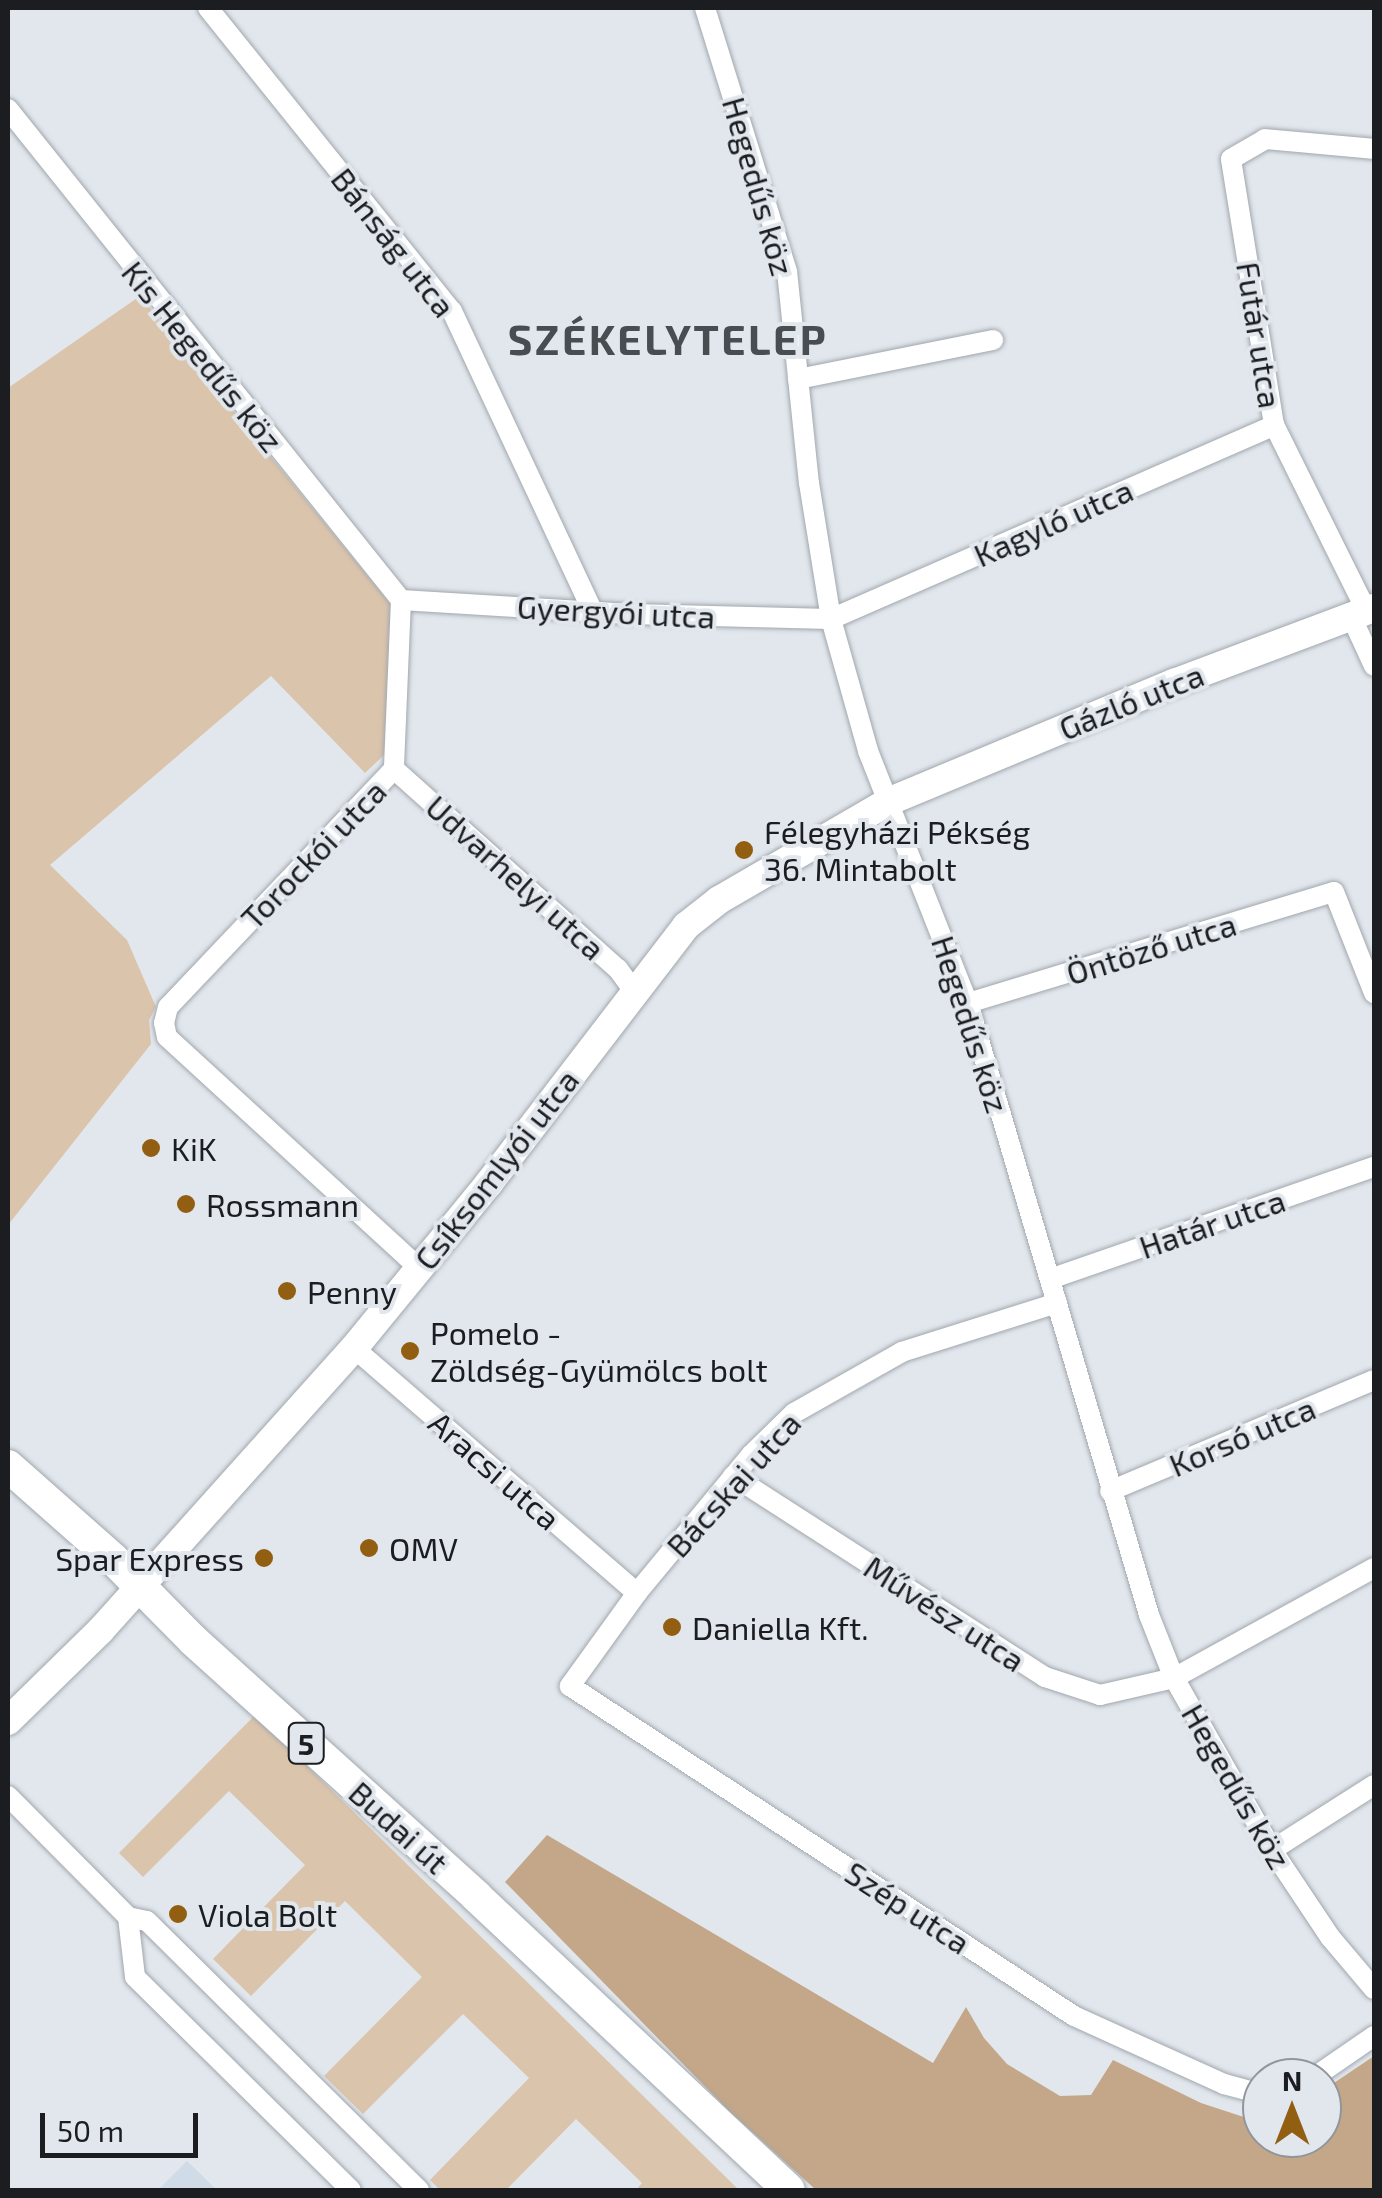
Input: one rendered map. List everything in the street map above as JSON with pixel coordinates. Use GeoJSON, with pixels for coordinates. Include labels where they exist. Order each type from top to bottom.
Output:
{"type":"FeatureCollection","features":[{"type":"Feature","properties":{"kind":"main road","name":"Budai út"},"geometry":{"type":"LineString","coordinates":[[8,1466],[140,1586],[194,1641],[476,1896],[788,2190]]}},
{"type":"Feature","properties":{"kind":"street","name":"Bánság utca"},"geometry":{"type":"LineString","coordinates":[[208,8],[452,310],[592,610]]}},
{"type":"Feature","properties":{"kind":"street","name":"Hegedűs köz"},"geometry":{"type":"LineString","coordinates":[[705,8],[787,271],[809,483],[831,619],[868,751],[968,1004],[1148,1614],[1174,1678],[1272,1850],[1330,1937],[1374,1989]]}},
{"type":"Feature","properties":{"kind":"street","name":"Kis Hegedűs köz"},"geometry":{"type":"LineString","coordinates":[[8,110],[401,600]]}},
{"type":"Feature","properties":{"kind":"street","name":"Futár utca"},"geometry":{"type":"LineString","coordinates":[[1374,149],[1264,139],[1231,159],[1274,424],[1364,611],[1374,666]]}},
{"type":"Feature","properties":{"kind":"street"},"geometry":{"type":"LineString","coordinates":[[798,379],[993,340]]}},
{"type":"Feature","properties":{"kind":"street","name":"Kagyló utca"},"geometry":{"type":"LineString","coordinates":[[831,619],[1274,424]]}},
{"type":"Feature","properties":{"kind":"street","name":"Gyergyói utca"},"geometry":{"type":"LineString","coordinates":[[401,600],[831,619]]}},
{"type":"Feature","properties":{"kind":"street","name":"Torockói utca"},"geometry":{"type":"LineString","coordinates":[[401,600],[394,769],[168,1007],[164,1022],[167,1037],[419,1268]]}},
{"type":"Feature","properties":{"kind":"street","name":"Gázló utca"},"geometry":{"type":"LineString","coordinates":[[890,801],[1174,683],[1364,611]]}},
{"type":"Feature","properties":{"kind":"street","name":"Udvarhelyi utca"},"geometry":{"type":"LineString","coordinates":[[394,769],[618,969],[633,990]]}},
{"type":"Feature","properties":{"kind":"street","name":"Csíksomlyói utca"},"geometry":{"type":"LineString","coordinates":[[8,1721],[140,1586],[354,1348],[489,1183],[633,990],[686,926],[719,900],[890,801]]}},
{"type":"Feature","properties":{"kind":"street","name":"Öntöző utca"},"geometry":{"type":"LineString","coordinates":[[968,1004],[1334,892],[1374,993]]}},
{"type":"Feature","properties":{"kind":"street","name":"Határ utca"},"geometry":{"type":"LineString","coordinates":[[1050,1279],[1374,1167]]}},
{"type":"Feature","properties":{"kind":"street","name":"Bácskai utca"},"geometry":{"type":"LineString","coordinates":[[570,1686],[636,1593],[733,1476],[794,1413],[858,1373],[902,1352],[1058,1303]]}},
{"type":"Feature","properties":{"kind":"street","name":"Aracsi utca"},"geometry":{"type":"LineString","coordinates":[[354,1348],[636,1593]]}},
{"type":"Feature","properties":{"kind":"street","name":"Korsó utca"},"geometry":{"type":"LineString","coordinates":[[1110,1491],[1374,1380]]}},
{"type":"Feature","properties":{"kind":"street","name":"Művész utca"},"geometry":{"type":"LineString","coordinates":[[733,1476],[1045,1677],[1100,1695],[1174,1678],[1374,1568]]}},
{"type":"Feature","properties":{"kind":"street","name":"Szép utca"},"geometry":{"type":"LineString","coordinates":[[570,1686],[1074,2016],[1242,2089]]}},
{"type":"Feature","properties":{"kind":"street"},"geometry":{"type":"LineString","coordinates":[[1272,1850],[1374,1786]]}},
{"type":"Feature","properties":{"kind":"street"},"geometry":{"type":"LineString","coordinates":[[8,1796],[128,1916],[147,1921],[420,2190]]}},
{"type":"Feature","properties":{"kind":"street"},"geometry":{"type":"LineString","coordinates":[[128,1916],[135,1977],[350,2190]]}},
{"type":"Feature","properties":{"kind":"street"},"geometry":{"type":"LineString","coordinates":[[1342,2058],[1374,2036]]}},
{"type":"Feature","properties":{"kind":"shaded area"},"geometry":{"type":"Polygon","coordinates":[[[140,296],[392,606],[384,755],[365,773],[271,676],[50,865],[127,940],[156,1007],[149,1020],[151,1044],[8,1225],[8,388],[140,296]]]}},
{"type":"Feature","properties":{"kind":"shaded area"},"geometry":{"type":"Polygon","coordinates":[[[255,1715],[739,2190],[636,2190],[642,2183],[576,2119],[506,2190],[440,2190],[430,2180],[529,2078],[463,2014],[363,2114],[324,2076],[422,1977],[345,1901],[251,1996],[213,1959],[305,1865],[229,1791],[143,1877],[119,1853],[255,1715]]]}},
{"type":"Feature","properties":{"kind":"shaded area"},"geometry":{"type":"Polygon","coordinates":[[[547,1835],[933,2063],[966,2007],[984,2038],[1007,2064],[1060,2096],[1091,2095],[1113,2060],[1201,2103],[1242,2116],[1242,2158],[1342,2158],[1342,2078],[1374,2056],[1374,2190],[816,2190],[729,2111],[505,1882],[547,1835]]]}},
{"type":"Feature","properties":{"kind":"shaded area"},"geometry":{"type":"Polygon","coordinates":[[[187,2161],[217,2190],[158,2190],[187,2161]]]}},
{"type":"Feature","properties":{"kind":"place","name":"Félegyházi Pékség 36. Mintabolt"},"geometry":{"type":"Point","coordinates":[744,850]}},
{"type":"Feature","properties":{"kind":"place","name":"KiK"},"geometry":{"type":"Point","coordinates":[151,1148]}},
{"type":"Feature","properties":{"kind":"place","name":"Rossmann"},"geometry":{"type":"Point","coordinates":[186,1204]}},
{"type":"Feature","properties":{"kind":"place","name":"Penny"},"geometry":{"type":"Point","coordinates":[287,1291]}},
{"type":"Feature","properties":{"kind":"place","name":"Pomelo - Zöldség-Gyümölcs bolt"},"geometry":{"type":"Point","coordinates":[410,1351]}},
{"type":"Feature","properties":{"kind":"place","name":"OMV"},"geometry":{"type":"Point","coordinates":[369,1548]}},
{"type":"Feature","properties":{"kind":"place","name":"Spar Express"},"geometry":{"type":"Point","coordinates":[264,1558]}},
{"type":"Feature","properties":{"kind":"place","name":"Daniella Kft."},"geometry":{"type":"Point","coordinates":[672,1627]}},
{"type":"Feature","properties":{"kind":"place","name":"Viola Bolt"},"geometry":{"type":"Point","coordinates":[178,1914]}},
{"type":"Feature","properties":{"kind":"district","name":"SZÉKELYTELEP"},"geometry":{"type":"Point","coordinates":[668,338]}}]}
